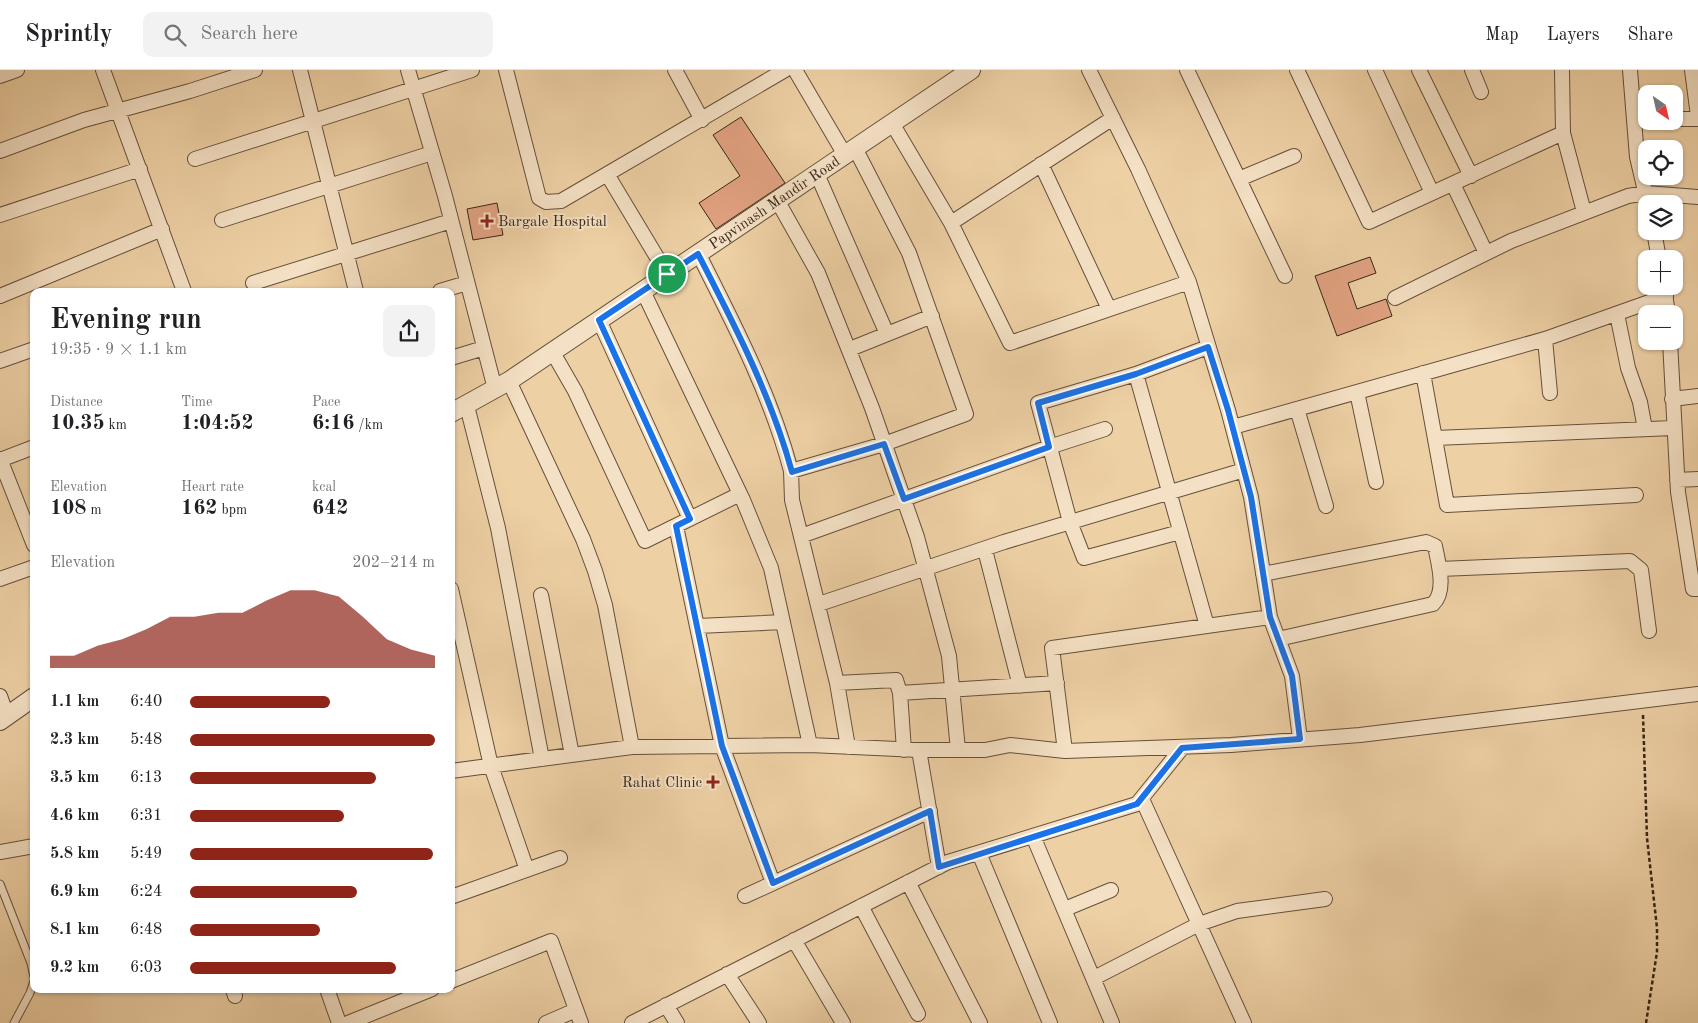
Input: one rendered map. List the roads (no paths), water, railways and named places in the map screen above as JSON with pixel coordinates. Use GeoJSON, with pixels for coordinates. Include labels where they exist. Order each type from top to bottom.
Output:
{"type":"FeatureCollection","features":[{"type":"Feature","properties":{"kind":"street"},"geometry":{"type":"LineString","coordinates":[[0,76],[17,70]]}},
{"type":"Feature","properties":{"kind":"street"},"geometry":{"type":"LineString","coordinates":[[103,70],[183,288]]}},
{"type":"Feature","properties":{"kind":"street"},"geometry":{"type":"LineString","coordinates":[[0,151],[84,120],[119,112],[255,70]]}},
{"type":"Feature","properties":{"kind":"street"},"geometry":{"type":"LineString","coordinates":[[300,70],[355,288]]}},
{"type":"Feature","properties":{"kind":"street"},"geometry":{"type":"LineString","coordinates":[[408,70],[451,221],[484,348],[583,539],[595,571],[605,604],[632,747]]}},
{"type":"Feature","properties":{"kind":"street"},"geometry":{"type":"LineString","coordinates":[[195,159],[472,70]]}},
{"type":"Feature","properties":{"kind":"street"},"geometry":{"type":"LineString","coordinates":[[506,70],[539,198],[546,202],[561,201],[786,70]]}},
{"type":"Feature","properties":{"kind":"street"},"geometry":{"type":"LineString","coordinates":[[675,70],[702,120]]}},
{"type":"Feature","properties":{"kind":"street"},"geometry":{"type":"LineString","coordinates":[[792,472],[884,444],[966,414],[932,316],[898,227],[795,70]]}},
{"type":"Feature","properties":{"kind":"street","name":"Papvinash Mandir Road"},"geometry":{"type":"LineString","coordinates":[[459,409],[502,385],[971,70]]}},
{"type":"Feature","properties":{"kind":"street"},"geometry":{"type":"LineString","coordinates":[[1089,70],[1189,282],[1233,427],[1251,497],[1270,617],[1292,676],[1300,739]]}},
{"type":"Feature","properties":{"kind":"street"},"geometry":{"type":"LineString","coordinates":[[1187,70],[1285,276]]}},
{"type":"Feature","properties":{"kind":"street"},"geometry":{"type":"LineString","coordinates":[[1297,70],[1369,222],[1563,133]]}},
{"type":"Feature","properties":{"kind":"street"},"geometry":{"type":"LineString","coordinates":[[1375,70],[1432,194]]}},
{"type":"Feature","properties":{"kind":"street"},"geometry":{"type":"LineString","coordinates":[[1419,70],[1471,176]]}},
{"type":"Feature","properties":{"kind":"street"},"geometry":{"type":"LineString","coordinates":[[1472,70],[1481,92]]}},
{"type":"Feature","properties":{"kind":"street"},"geometry":{"type":"LineString","coordinates":[[1562,70],[1563,133],[1584,212]]}},
{"type":"Feature","properties":{"kind":"street"},"geometry":{"type":"LineString","coordinates":[[1630,70],[1638,108]]}},
{"type":"Feature","properties":{"kind":"street"},"geometry":{"type":"LineString","coordinates":[[1683,119],[1698,118],[1692,70]]}},
{"type":"Feature","properties":{"kind":"street"},"geometry":{"type":"LineString","coordinates":[[952,223],[1113,118]]}},
{"type":"Feature","properties":{"kind":"street"},"geometry":{"type":"LineString","coordinates":[[892,123],[952,223],[1010,343],[1189,282]]}},
{"type":"Feature","properties":{"kind":"street"},"geometry":{"type":"LineString","coordinates":[[1639,130],[1637,158],[1646,195]]}},
{"type":"Feature","properties":{"kind":"street"},"geometry":{"type":"LineString","coordinates":[[222,220],[432,153]]}},
{"type":"Feature","properties":{"kind":"street"},"geometry":{"type":"LineString","coordinates":[[1239,179],[1294,156]]}},
{"type":"Feature","properties":{"kind":"street"},"geometry":{"type":"LineString","coordinates":[[1041,164],[1109,309]]}},
{"type":"Feature","properties":{"kind":"street"},"geometry":{"type":"LineString","coordinates":[[0,215],[140,169]]}},
{"type":"Feature","properties":{"kind":"street"},"geometry":{"type":"LineString","coordinates":[[607,174],[667,274]]}},
{"type":"Feature","properties":{"kind":"street"},"geometry":{"type":"LineString","coordinates":[[817,174],[886,334]]}},
{"type":"Feature","properties":{"kind":"street"},"geometry":{"type":"LineString","coordinates":[[1453,184],[1486,253]]}},
{"type":"Feature","properties":{"kind":"street"},"geometry":{"type":"LineString","coordinates":[[1395,298],[1511,240],[1628,196],[1638,197]]}},
{"type":"Feature","properties":{"kind":"street"},"geometry":{"type":"LineString","coordinates":[[1683,197],[1698,197]]}},
{"type":"Feature","properties":{"kind":"street"},"geometry":{"type":"LineString","coordinates":[[778,200],[818,273],[850,349],[904,499],[926,570],[949,656],[958,750]]}},
{"type":"Feature","properties":{"kind":"street"},"geometry":{"type":"LineString","coordinates":[[253,284],[451,221]]}},
{"type":"Feature","properties":{"kind":"street"},"geometry":{"type":"LineString","coordinates":[[0,296],[162,229]]}},
{"type":"Feature","properties":{"kind":"street"},"geometry":{"type":"LineString","coordinates":[[698,254],[742,339],[778,428],[792,472],[792,500],[838,683],[848,747]]}},
{"type":"Feature","properties":{"kind":"street"},"geometry":{"type":"LineString","coordinates":[[450,288],[467,283]]}},
{"type":"Feature","properties":{"kind":"street"},"geometry":{"type":"LineString","coordinates":[[643,291],[740,494],[771,568],[810,745]]}},
{"type":"Feature","properties":{"kind":"street"},"geometry":{"type":"LineString","coordinates":[[1233,427],[1546,339],[1617,314],[1657,295]]}},
{"type":"Feature","properties":{"kind":"street"},"geometry":{"type":"LineString","coordinates":[[1617,314],[1628,368],[1640,402],[1645,429]]}},
{"type":"Feature","properties":{"kind":"street"},"geometry":{"type":"LineString","coordinates":[[850,349],[932,316]]}},
{"type":"Feature","properties":{"kind":"street"},"geometry":{"type":"LineString","coordinates":[[599,320],[690,519]]}},
{"type":"Feature","properties":{"kind":"street"},"geometry":{"type":"LineString","coordinates":[[1546,339],[1550,392]]}},
{"type":"Feature","properties":{"kind":"street"},"geometry":{"type":"LineString","coordinates":[[1180,532],[1084,558],[1070,522],[1038,403],[1136,374],[1208,347]]}},
{"type":"Feature","properties":{"kind":"street"},"geometry":{"type":"LineString","coordinates":[[455,357],[484,348]]}},
{"type":"Feature","properties":{"kind":"street"},"geometry":{"type":"LineString","coordinates":[[0,361],[30,350]]}},
{"type":"Feature","properties":{"kind":"street"},"geometry":{"type":"LineString","coordinates":[[1670,350],[1677,480],[1693,590],[1698,589]]}},
{"type":"Feature","properties":{"kind":"street"},"geometry":{"type":"LineString","coordinates":[[552,351],[575,391],[645,541],[740,494]]}},
{"type":"Feature","properties":{"kind":"street"},"geometry":{"type":"LineString","coordinates":[[1423,373],[1447,505],[1636,495]]}},
{"type":"Feature","properties":{"kind":"street"},"geometry":{"type":"LineString","coordinates":[[1136,374],[1207,626]]}},
{"type":"Feature","properties":{"kind":"street"},"geometry":{"type":"LineString","coordinates":[[1357,392],[1376,482]]}},
{"type":"Feature","properties":{"kind":"street"},"geometry":{"type":"LineString","coordinates":[[1672,398],[1698,396]]}},
{"type":"Feature","properties":{"kind":"street"},"geometry":{"type":"LineString","coordinates":[[459,409],[498,528],[542,758]]}},
{"type":"Feature","properties":{"kind":"street"},"geometry":{"type":"LineString","coordinates":[[1297,409],[1326,506]]}},
{"type":"Feature","properties":{"kind":"street"},"geometry":{"type":"LineString","coordinates":[[1435,438],[1674,428]]}},
{"type":"Feature","properties":{"kind":"street"},"geometry":{"type":"LineString","coordinates":[[801,536],[1049,447],[1105,429]]}},
{"type":"Feature","properties":{"kind":"street"},"geometry":{"type":"LineString","coordinates":[[29,519],[0,459],[30,448]]}},
{"type":"Feature","properties":{"kind":"street"},"geometry":{"type":"LineString","coordinates":[[819,604],[1070,522],[1244,470]]}},
{"type":"Feature","properties":{"kind":"street"},"geometry":{"type":"LineString","coordinates":[[1677,480],[1698,479]]}},
{"type":"Feature","properties":{"kind":"street"},"geometry":{"type":"LineString","coordinates":[[676,526],[722,746],[773,883]]}},
{"type":"Feature","properties":{"kind":"street"},"geometry":{"type":"LineString","coordinates":[[1263,574],[1426,542],[1435,546],[1440,569],[1439,595],[1433,604],[1278,639]]}},
{"type":"Feature","properties":{"kind":"street"},"geometry":{"type":"LineString","coordinates":[[985,550],[1020,686]]}},
{"type":"Feature","properties":{"kind":"street"},"geometry":{"type":"LineString","coordinates":[[1440,569],[1630,561],[1640,570],[1649,631]]}},
{"type":"Feature","properties":{"kind":"street"},"geometry":{"type":"LineString","coordinates":[[0,579],[30,568]]}},
{"type":"Feature","properties":{"kind":"street"},"geometry":{"type":"LineString","coordinates":[[541,595],[572,755]]}},
{"type":"Feature","properties":{"kind":"street"},"geometry":{"type":"LineString","coordinates":[[1065,751],[1052,648],[1270,617]]}},
{"type":"Feature","properties":{"kind":"street"},"geometry":{"type":"LineString","coordinates":[[698,626],[783,622]]}},
{"type":"Feature","properties":{"kind":"street"},"geometry":{"type":"LineString","coordinates":[[455,623],[491,766],[527,870]]}},
{"type":"Feature","properties":{"kind":"street"},"geometry":{"type":"LineString","coordinates":[[838,683],[896,680],[900,693],[904,750]]}},
{"type":"Feature","properties":{"kind":"street"},"geometry":{"type":"LineString","coordinates":[[900,693],[1057,683]]}},
{"type":"Feature","properties":{"kind":"street"},"geometry":{"type":"LineString","coordinates":[[455,770],[632,747],[810,745],[904,750],[985,750],[1010,745],[1065,751],[1182,748],[1360,735],[1698,694]]}},
{"type":"Feature","properties":{"kind":"street"},"geometry":{"type":"LineString","coordinates":[[0,696],[3,718],[30,700]]}},
{"type":"Feature","properties":{"kind":"street"},"geometry":{"type":"LineString","coordinates":[[632,1023],[939,867],[1137,804],[1182,748]]}},
{"type":"Feature","properties":{"kind":"street"},"geometry":{"type":"LineString","coordinates":[[920,750],[939,867]]}},
{"type":"Feature","properties":{"kind":"street"},"geometry":{"type":"LineString","coordinates":[[1142,798],[1244,1023]]}},
{"type":"Feature","properties":{"kind":"street"},"geometry":{"type":"LineString","coordinates":[[745,896],[930,811]]}},
{"type":"Feature","properties":{"kind":"street"},"geometry":{"type":"LineString","coordinates":[[1033,836],[1112,1023]]}},
{"type":"Feature","properties":{"kind":"street"},"geometry":{"type":"LineString","coordinates":[[0,852],[30,847]]}},
{"type":"Feature","properties":{"kind":"street"},"geometry":{"type":"LineString","coordinates":[[979,853],[1050,1023]]}},
{"type":"Feature","properties":{"kind":"street"},"geometry":{"type":"LineString","coordinates":[[455,896],[560,858]]}},
{"type":"Feature","properties":{"kind":"street"},"geometry":{"type":"LineString","coordinates":[[908,882],[980,1023]]}},
{"type":"Feature","properties":{"kind":"street"},"geometry":{"type":"LineString","coordinates":[[1065,909],[1111,890]]}},
{"type":"Feature","properties":{"kind":"street"},"geometry":{"type":"LineString","coordinates":[[1094,978],[1199,924],[1237,911],[1325,899]]}},
{"type":"Feature","properties":{"kind":"street"},"geometry":{"type":"LineString","coordinates":[[861,906],[918,1014]]}},
{"type":"Feature","properties":{"kind":"street"},"geometry":{"type":"LineString","coordinates":[[794,940],[843,1023]]}},
{"type":"Feature","properties":{"kind":"street"},"geometry":{"type":"LineString","coordinates":[[455,979],[551,941],[579,1017],[546,1023]]}},
{"type":"Feature","properties":{"kind":"street"},"geometry":{"type":"LineString","coordinates":[[727,974],[759,1023]]}},
{"type":"Feature","properties":{"kind":"street"},"geometry":{"type":"LineString","coordinates":[[328,993],[339,1023]]}},
{"type":"Feature","properties":{"kind":"street"},"geometry":{"type":"LineString","coordinates":[[348,1023],[422,993]]}},
{"type":"Feature","properties":{"kind":"street"},"geometry":{"type":"LineString","coordinates":[[666,1005],[677,1023]]}},
{"type":"Feature","properties":{"kind":"lane"},"geometry":{"type":"LineString","coordinates":[[0,884],[30,960]]}},
{"type":"Feature","properties":{"kind":"lane"},"geometry":{"type":"LineString","coordinates":[[14,1023],[30,993]]}},
{"type":"Feature","properties":{"kind":"place","name":"Bargale Hospital"},"geometry":{"type":"Point","coordinates":[487,221]}},
{"type":"Feature","properties":{"kind":"place","name":"Rahat Clinic"},"geometry":{"type":"Point","coordinates":[713,782]}}]}
